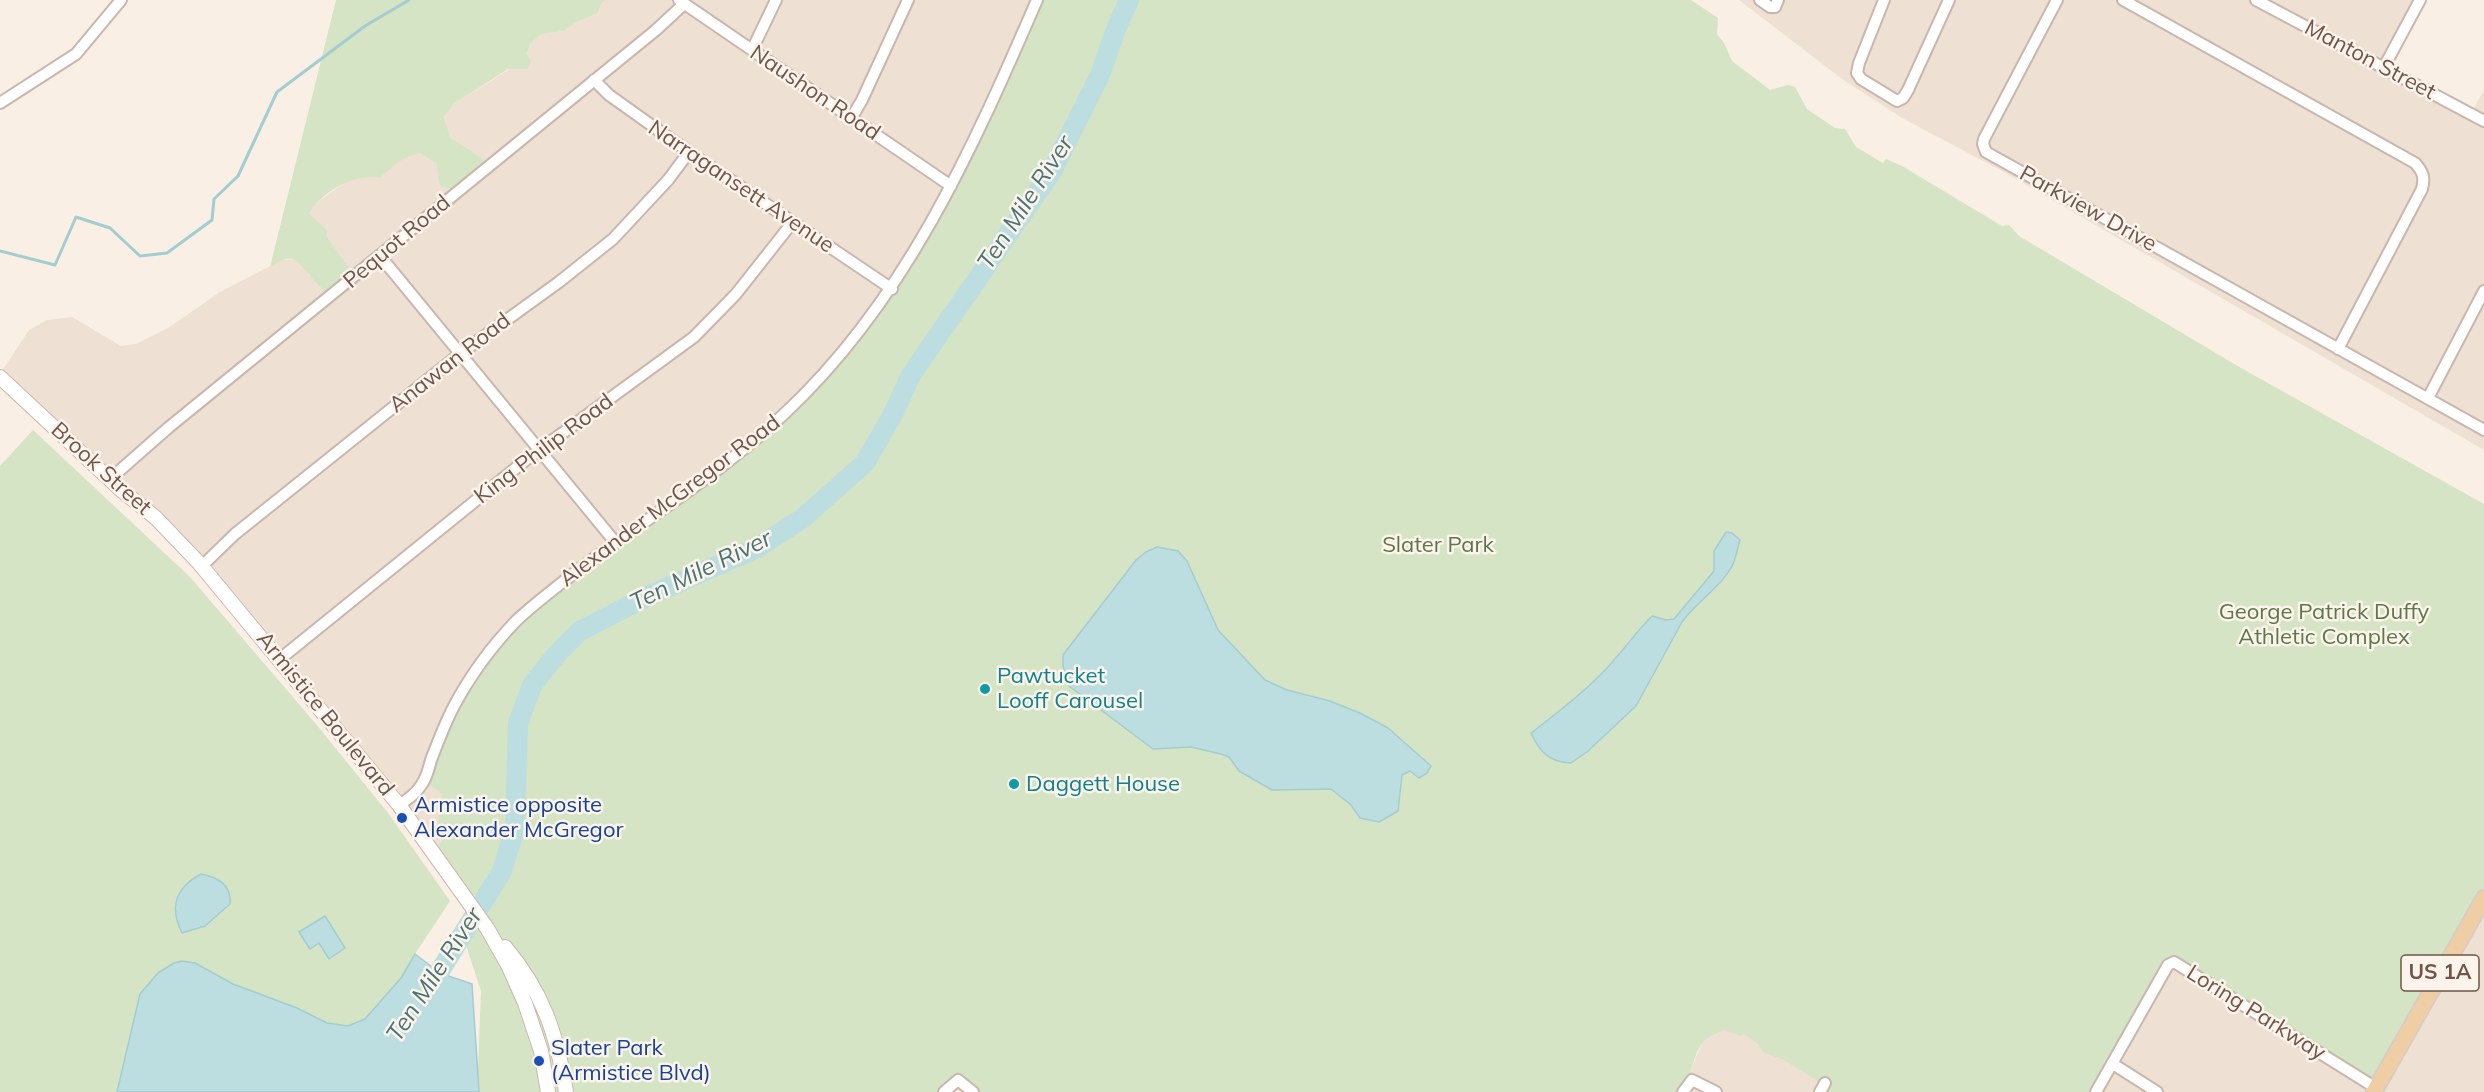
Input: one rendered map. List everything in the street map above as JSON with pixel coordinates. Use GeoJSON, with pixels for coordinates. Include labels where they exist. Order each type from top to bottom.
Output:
{"type":"FeatureCollection","features":[{"type":"Feature","properties":{"kind":"main road","name":"Brook Street"},"geometry":{"type":"LineString","coordinates":[[0,377],[110,479],[156,518],[200,564]]}},
{"type":"Feature","properties":{"kind":"main road","name":"Armistice Boulevard"},"geometry":{"type":"LineString","coordinates":[[200,564],[399,805],[487,928],[508,965],[525,1003],[541,1051],[548,1092]]}},
{"type":"Feature","properties":{"kind":"main road","name":"US 1A"},"geometry":{"type":"LineString","coordinates":[[2375,1090],[2484,898]]}},
{"type":"Feature","properties":{"kind":"main road","name":"Armistice Boulevard"},"geometry":{"type":"LineString","coordinates":[[487,928],[518,962],[547,1011],[566,1092]]}},
{"type":"Feature","properties":{"kind":"street"},"geometry":{"type":"LineString","coordinates":[[0,103],[76,54],[121,0]]}},
{"type":"Feature","properties":{"kind":"street"},"geometry":{"type":"LineString","coordinates":[[752,50],[776,0]]}},
{"type":"Feature","properties":{"kind":"street"},"geometry":{"type":"LineString","coordinates":[[852,117],[908,0]]}},
{"type":"Feature","properties":{"kind":"street","name":"Alexander McGregor Road"},"geometry":{"type":"LineString","coordinates":[[399,805],[412,796],[423,783],[454,706],[482,663],[535,605],[615,542],[718,470],[783,416],[848,347],[891,289],[927,233],[980,131],[1037,0]]}},
{"type":"Feature","properties":{"kind":"street"},"geometry":{"type":"LineString","coordinates":[[1760,0],[1770,7],[1775,7],[1778,0]]}},
{"type":"Feature","properties":{"kind":"street"},"geometry":{"type":"LineString","coordinates":[[1884,0],[1857,73],[1871,85],[1897,101],[1903,98],[1908,90],[1949,0]]}},
{"type":"Feature","properties":{"kind":"street","name":"Parkview Drive"},"geometry":{"type":"LineString","coordinates":[[2057,0],[1984,139],[1986,152],[2484,430]]}},
{"type":"Feature","properties":{"kind":"street"},"geometry":{"type":"LineString","coordinates":[[2123,0],[2415,163],[2421,170],[2424,178],[2422,189],[2338,349]]}},
{"type":"Feature","properties":{"kind":"street","name":"Manton Street"},"geometry":{"type":"LineString","coordinates":[[2256,0],[2484,121]]}},
{"type":"Feature","properties":{"kind":"street"},"geometry":{"type":"LineString","coordinates":[[2384,67],[2420,0]]}},
{"type":"Feature","properties":{"kind":"street","name":"Naushon Road"},"geometry":{"type":"LineString","coordinates":[[681,2],[951,186]]}},
{"type":"Feature","properties":{"kind":"street","name":"Pequot Road"},"geometry":{"type":"LineString","coordinates":[[110,479],[160,435],[594,80],[681,2]]}},
{"type":"Feature","properties":{"kind":"street","name":"Narragansett Avenue"},"geometry":{"type":"LineString","coordinates":[[594,80],[609,95],[689,152],[891,289]]}},
{"type":"Feature","properties":{"kind":"street","name":"Anawan Road"},"geometry":{"type":"LineString","coordinates":[[200,564],[461,354],[614,239],[662,188],[689,152]]}},
{"type":"Feature","properties":{"kind":"street","name":"King Philip Road"},"geometry":{"type":"LineString","coordinates":[[280,659],[540,450],[694,337],[736,294],[792,223]]}},
{"type":"Feature","properties":{"kind":"street"},"geometry":{"type":"LineString","coordinates":[[380,256],[615,542]]}},
{"type":"Feature","properties":{"kind":"street"},"geometry":{"type":"LineString","coordinates":[[2428,398],[2484,291]]}},
{"type":"Feature","properties":{"kind":"street","name":"Loring Parkway"},"geometry":{"type":"LineString","coordinates":[[2096,1092],[2168,965],[2174,962],[2375,1090]]}},
{"type":"Feature","properties":{"kind":"street"},"geometry":{"type":"LineString","coordinates":[[2113,1064],[2157,1092]]}},
{"type":"Feature","properties":{"kind":"street"},"geometry":{"type":"LineString","coordinates":[[944,1092],[958,1080],[972,1092]]}},
{"type":"Feature","properties":{"kind":"street"},"geometry":{"type":"LineString","coordinates":[[1683,1092],[1692,1080],[1716,1092]]}},
{"type":"Feature","properties":{"kind":"shaded area"},"geometry":{"type":"Polygon","coordinates":[[[606,0],[1037,0],[937,214],[825,371],[727,459],[669,499],[449,798],[452,833],[433,848],[415,829],[410,833],[319,714],[196,566],[0,374],[29,330],[47,320],[72,317],[121,346],[136,344],[168,328],[220,292],[282,260],[295,259],[303,265],[309,276],[353,273],[327,237],[327,230],[309,213],[313,206],[346,181],[368,175],[381,178],[391,166],[409,155],[420,153],[437,164],[482,158],[451,138],[442,117],[454,104],[513,67],[527,54],[530,44],[542,34],[564,31],[577,22],[598,13],[601,4],[606,0]]]}},
{"type":"Feature","properties":{"kind":"shaded area"},"geometry":{"type":"Polygon","coordinates":[[[1739,0],[2417,0],[2386,63],[2473,110],[2484,90],[2484,450],[2004,172],[1902,118],[1842,79],[1739,0]]]}},
{"type":"Feature","properties":{"kind":"shaded area"},"geometry":{"type":"Polygon","coordinates":[[[2484,893],[2484,1092],[2096,1092],[2170,962],[2484,893]]]}},
{"type":"Feature","properties":{"kind":"shaded area"},"geometry":{"type":"Polygon","coordinates":[[[1724,1030],[1740,1035],[1748,1033],[1795,1059],[1824,1079],[1822,1092],[1682,1092],[1703,1040],[1724,1030]]]}},
{"type":"Feature","properties":{"kind":"green space"},"geometry":{"type":"Polygon","coordinates":[[[336,0],[606,0],[601,4],[598,13],[577,22],[564,31],[542,34],[530,44],[527,54],[531,62],[527,69],[508,69],[454,104],[443,117],[451,138],[482,158],[485,169],[458,191],[440,186],[437,164],[420,153],[398,162],[381,178],[371,177],[350,181],[322,197],[309,213],[327,230],[327,237],[353,273],[328,294],[293,259],[284,260],[270,267],[336,0]]]}},
{"type":"Feature","properties":{"kind":"green space","name":"Slater Park"},"geometry":{"type":"Polygon","coordinates":[[[1037,0],[1691,0],[1718,18],[1717,34],[1732,61],[1770,90],[1788,85],[1795,87],[1807,109],[1835,128],[1845,129],[1856,147],[1883,163],[1886,159],[1902,166],[2002,226],[2009,225],[2019,236],[2241,368],[2484,504],[2484,893],[2376,1087],[2177,960],[2096,1092],[1822,1092],[1822,1084],[1784,1060],[1764,1053],[1758,1044],[1744,1034],[1740,1036],[1724,1030],[1703,1042],[1696,1053],[1682,1092],[975,1092],[963,1080],[940,1092],[477,1092],[481,991],[464,939],[469,923],[490,909],[479,893],[467,898],[433,848],[442,841],[437,833],[442,794],[427,783],[439,740],[498,641],[669,498],[725,465],[825,371],[915,252],[1037,0]]]}},
{"type":"Feature","properties":{"kind":"green space"},"geometry":{"type":"Polygon","coordinates":[[[33,430],[190,577],[316,724],[388,813],[450,901],[401,978],[365,1019],[348,1026],[327,1023],[297,1008],[233,984],[195,963],[158,973],[140,994],[117,1092],[0,1092],[0,466],[33,430]]]}},
{"type":"Feature","properties":{"kind":"water"},"geometry":{"type":"Polygon","coordinates":[[[1726,532],[1732,533],[1740,540],[1733,565],[1726,576],[1682,622],[1636,706],[1588,751],[1571,763],[1557,761],[1546,755],[1531,733],[1604,672],[1652,616],[1666,620],[1674,619],[1714,571],[1714,551],[1726,532]]]}},
{"type":"Feature","properties":{"kind":"water"},"geometry":{"type":"Polygon","coordinates":[[[1157,547],[1178,551],[1187,561],[1218,630],[1265,680],[1287,690],[1330,701],[1360,713],[1388,728],[1431,766],[1427,773],[1419,778],[1410,771],[1402,775],[1398,811],[1379,822],[1360,818],[1351,805],[1331,789],[1272,790],[1239,771],[1229,757],[1221,754],[1191,747],[1153,749],[1069,686],[1063,666],[1063,655],[1136,560],[1157,547]]]}},
{"type":"Feature","properties":{"kind":"water"},"geometry":{"type":"Polygon","coordinates":[[[201,874],[213,877],[226,887],[230,904],[205,926],[182,933],[176,915],[177,899],[185,885],[201,874]]]}},
{"type":"Feature","properties":{"kind":"water"},"geometry":{"type":"Polygon","coordinates":[[[325,916],[345,948],[329,959],[319,943],[310,949],[299,932],[325,916]]]}},
{"type":"Feature","properties":{"kind":"water"},"geometry":{"type":"Polygon","coordinates":[[[415,954],[440,973],[472,984],[479,1092],[117,1092],[140,994],[158,973],[174,963],[182,961],[195,963],[233,984],[297,1008],[327,1023],[348,1026],[365,1019],[401,978],[415,954]]]}},
{"type":"Feature","properties":{"kind":"waterway"},"geometry":{"type":"LineString","coordinates":[[0,251],[55,265],[76,217],[110,228],[140,256],[167,253],[212,220],[214,199],[238,176],[277,92],[365,26],[409,0]]}},
{"type":"Feature","properties":{"kind":"waterway","name":"Ten Mile River"},"geometry":{"type":"LineString","coordinates":[[425,995],[502,871],[515,828],[518,724],[532,685],[557,654],[580,631],[648,596],[757,548],[803,518],[865,463],[892,416],[911,375],[1052,171],[1100,75],[1129,0]]}},
{"type":"Feature","properties":{"kind":"place","name":"Pawtucket Looff Carousel"},"geometry":{"type":"Point","coordinates":[985,689]}},
{"type":"Feature","properties":{"kind":"place","name":"Daggett House"},"geometry":{"type":"Point","coordinates":[1014,784]}},
{"type":"Feature","properties":{"kind":"place","name":"Armistice opposite Alexander McGregor"},"geometry":{"type":"Point","coordinates":[402,818]}},
{"type":"Feature","properties":{"kind":"place","name":"Slater Park (Armistice Blvd)"},"geometry":{"type":"Point","coordinates":[539,1061]}},
{"type":"Feature","properties":{"kind":"park label","name":"George Patrick Duffy Athletic Complex"},"geometry":{"type":"Point","coordinates":[2324,624]}}]}
